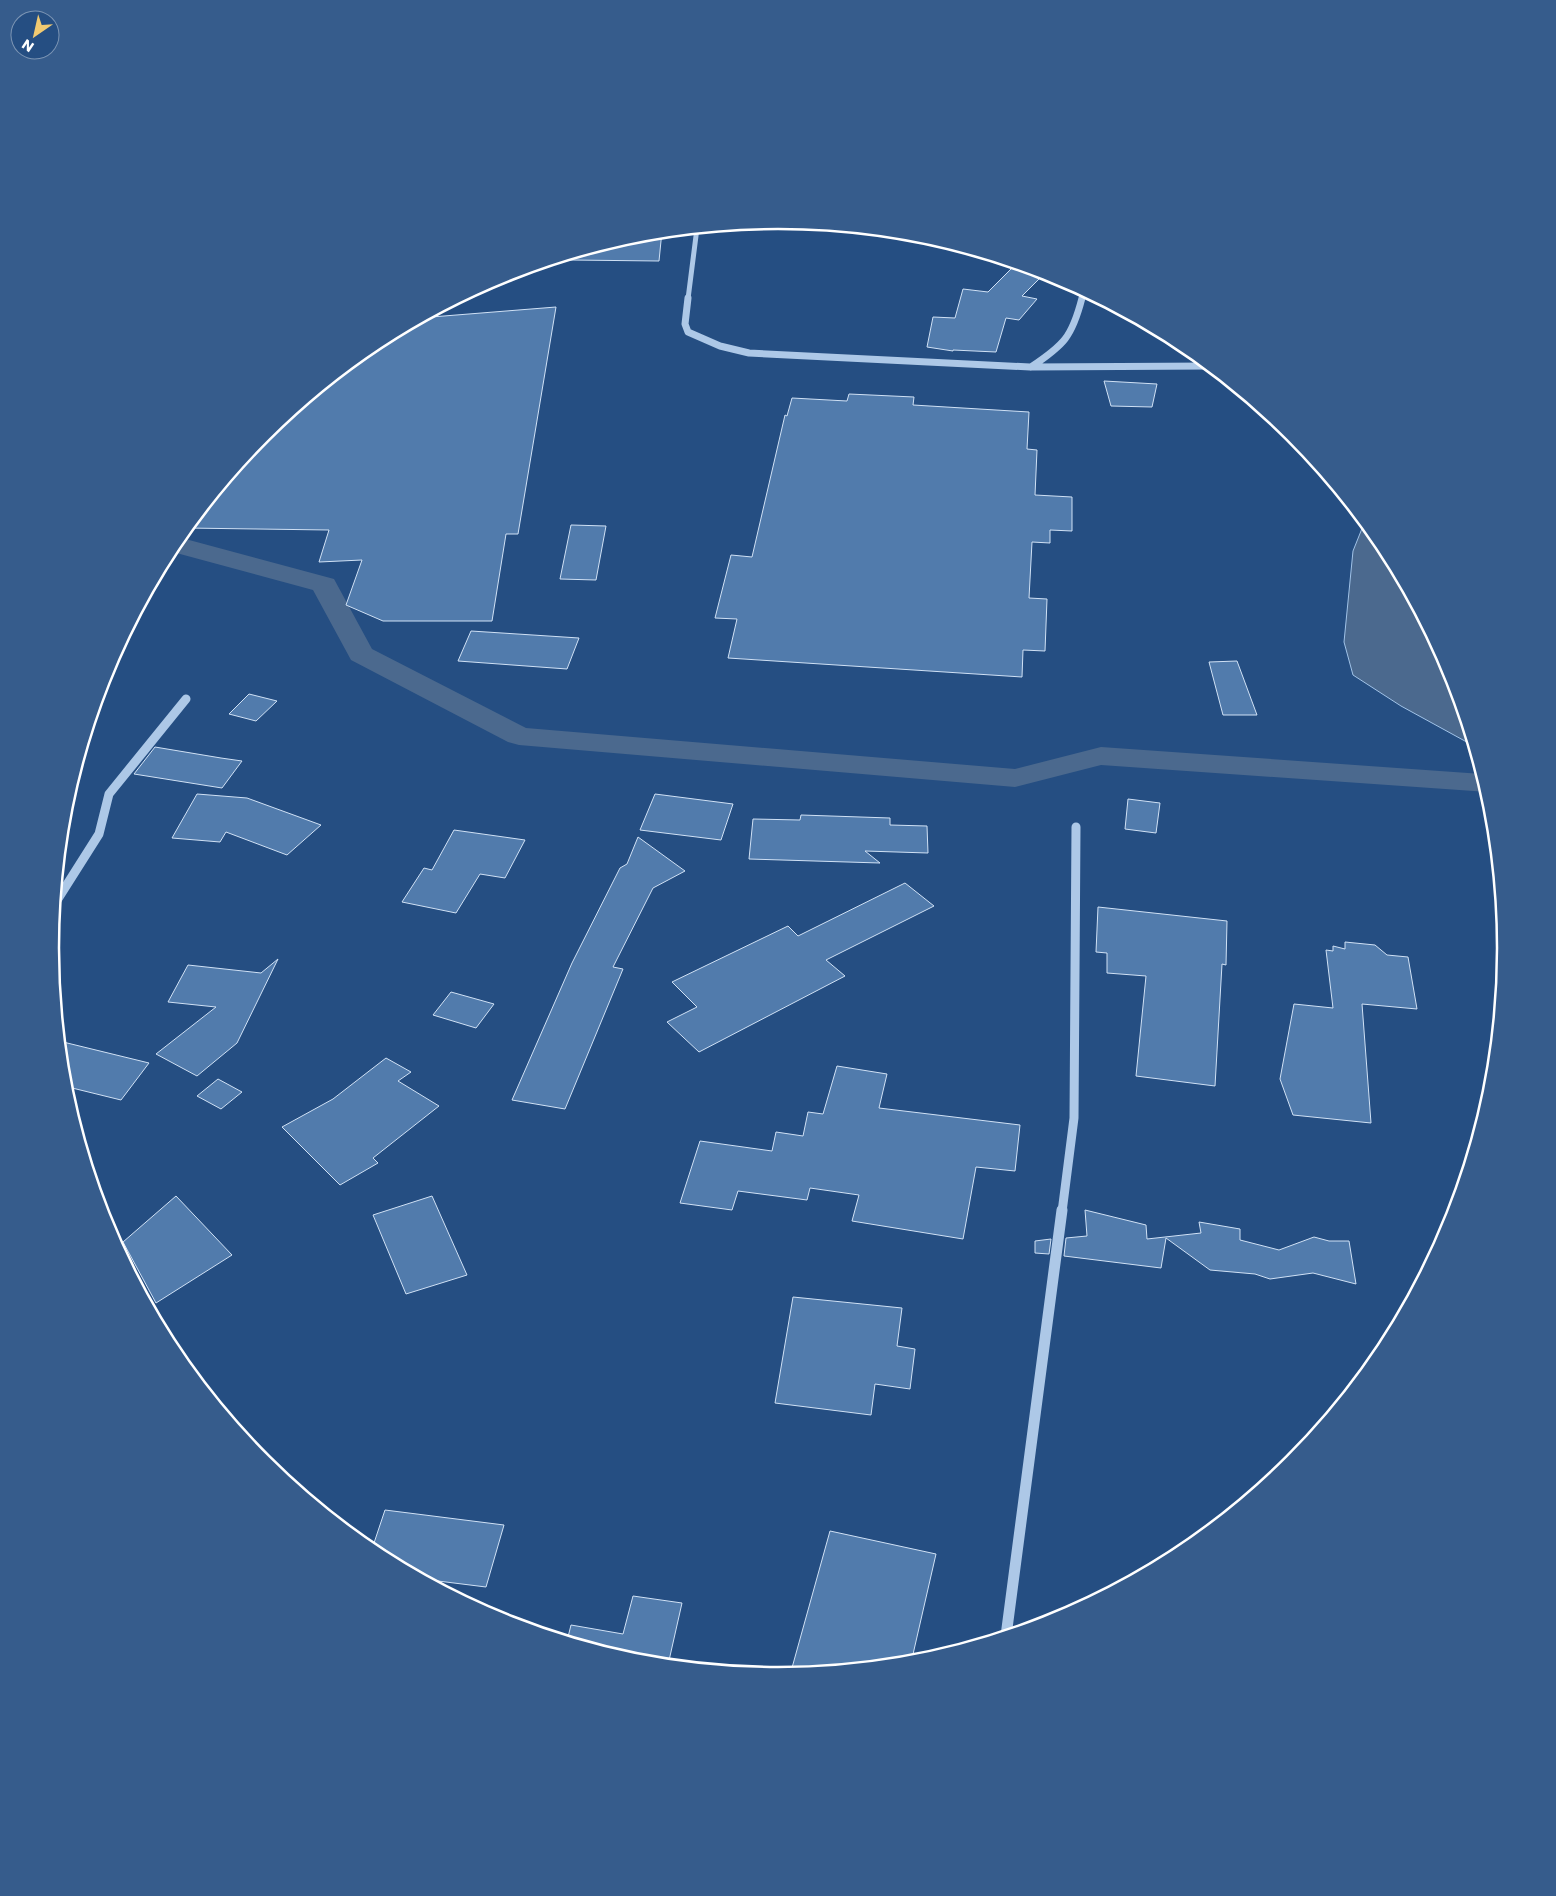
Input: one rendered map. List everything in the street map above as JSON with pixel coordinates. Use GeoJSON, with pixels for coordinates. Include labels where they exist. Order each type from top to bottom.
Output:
{"type":"FeatureCollection","features":[{"type":"Feature","properties":{"kind":"street"},"geometry":{"type":"LineString","coordinates":[[696,234],[685,324],[688,332],[720,346],[749,353],[1030,367],[1201,366]]}},
{"type":"Feature","properties":{"kind":"street"},"geometry":{"type":"LineString","coordinates":[[1030,367],[1061,345],[1067,338],[1075,323],[1082,297]]}},
{"type":"Feature","properties":{"kind":"street"},"geometry":{"type":"LineString","coordinates":[[61,894],[99,834],[109,794],[186,699]]}},
{"type":"Feature","properties":{"kind":"street"},"geometry":{"type":"LineString","coordinates":[[1007,1630],[1074,1118],[1076,827]]}},
{"type":"Feature","properties":{"kind":"water"},"geometry":{"type":"Polygon","coordinates":[[[1362,528],[1401,588],[1423,630],[1443,673],[1467,742],[1401,706],[1353,675],[1344,642],[1353,551],[1362,528]]]}},
{"type":"Feature","properties":{"kind":"building"},"geometry":{"type":"Polygon","coordinates":[[[661,239],[659,261],[570,260],[592,253],[661,239]]]}},
{"type":"Feature","properties":{"kind":"building"},"geometry":{"type":"Polygon","coordinates":[[[1012,268],[1040,278],[1022,296],[1037,299],[1019,320],[1006,318],[996,352],[953,351],[927,347],[933,317],[955,318],[963,289],[988,292],[1012,268]]]}},
{"type":"Feature","properties":{"kind":"building"},"geometry":{"type":"Polygon","coordinates":[[[556,307],[518,534],[506,534],[492,621],[383,621],[346,605],[362,560],[319,562],[329,530],[194,528],[237,474],[269,439],[304,407],[340,377],[378,350],[434,317],[556,307]]]}},
{"type":"Feature","properties":{"kind":"building"},"geometry":{"type":"Polygon","coordinates":[[[1104,381],[1157,384],[1152,407],[1111,406],[1104,381]]]}},
{"type":"Feature","properties":{"kind":"building"},"geometry":{"type":"Polygon","coordinates":[[[849,394],[914,397],[913,405],[1029,412],[1027,449],[1037,450],[1035,495],[1072,497],[1072,531],[1050,530],[1050,543],[1032,542],[1029,598],[1047,599],[1045,651],[1023,650],[1022,677],[728,658],[737,619],[715,618],[731,555],[752,557],[785,415],[787,416],[792,398],[847,401],[849,394]]]}},
{"type":"Feature","properties":{"kind":"building"},"geometry":{"type":"Polygon","coordinates":[[[571,525],[606,526],[596,580],[560,579],[571,525]]]}},
{"type":"Feature","properties":{"kind":"building"},"geometry":{"type":"Polygon","coordinates":[[[471,631],[579,638],[567,669],[458,661],[471,631]]]}},
{"type":"Feature","properties":{"kind":"building"},"geometry":{"type":"Polygon","coordinates":[[[1237,661],[1257,715],[1223,715],[1209,662],[1237,661]]]}},
{"type":"Feature","properties":{"kind":"building"},"geometry":{"type":"Polygon","coordinates":[[[249,694],[277,701],[256,721],[229,714],[249,694]]]}},
{"type":"Feature","properties":{"kind":"building"},"geometry":{"type":"Polygon","coordinates":[[[155,747],[242,761],[222,788],[134,774],[155,747]]]}},
{"type":"Feature","properties":{"kind":"building"},"geometry":{"type":"Polygon","coordinates":[[[197,794],[247,798],[321,825],[287,855],[226,832],[220,842],[172,838],[197,794]]]}},
{"type":"Feature","properties":{"kind":"building"},"geometry":{"type":"Polygon","coordinates":[[[655,794],[733,804],[721,840],[640,830],[655,794]]]}},
{"type":"Feature","properties":{"kind":"building"},"geometry":{"type":"Polygon","coordinates":[[[1128,799],[1160,803],[1156,833],[1125,829],[1128,799]]]}},
{"type":"Feature","properties":{"kind":"building"},"geometry":{"type":"Polygon","coordinates":[[[801,815],[890,818],[890,825],[927,826],[928,853],[865,851],[880,863],[749,859],[753,819],[800,820],[801,815]]]}},
{"type":"Feature","properties":{"kind":"building"},"geometry":{"type":"Polygon","coordinates":[[[454,830],[525,840],[505,878],[480,874],[456,913],[402,902],[424,868],[432,870],[454,830]]]}},
{"type":"Feature","properties":{"kind":"building"},"geometry":{"type":"Polygon","coordinates":[[[638,837],[685,871],[653,888],[613,967],[623,969],[565,1109],[512,1100],[572,963],[620,868],[627,864],[638,837]]]}},
{"type":"Feature","properties":{"kind":"building"},"geometry":{"type":"Polygon","coordinates":[[[905,883],[934,906],[826,960],[845,976],[699,1052],[667,1022],[697,1007],[672,982],[788,926],[798,936],[905,883]]]}},
{"type":"Feature","properties":{"kind":"building"},"geometry":{"type":"Polygon","coordinates":[[[1098,907],[1227,921],[1226,965],[1222,964],[1215,1086],[1136,1076],[1146,976],[1107,973],[1107,953],[1096,952],[1098,907]]]}},
{"type":"Feature","properties":{"kind":"building"},"geometry":{"type":"Polygon","coordinates":[[[1345,942],[1375,945],[1387,955],[1408,957],[1417,1009],[1362,1004],[1371,1123],[1293,1115],[1280,1079],[1294,1004],[1333,1008],[1326,950],[1333,951],[1333,946],[1345,949],[1345,942]]]}},
{"type":"Feature","properties":{"kind":"building"},"geometry":{"type":"Polygon","coordinates":[[[278,959],[237,1043],[197,1076],[156,1054],[216,1007],[168,1002],[188,965],[261,973],[278,959]]]}},
{"type":"Feature","properties":{"kind":"building"},"geometry":{"type":"Polygon","coordinates":[[[451,992],[494,1004],[476,1028],[433,1015],[451,992]]]}},
{"type":"Feature","properties":{"kind":"building"},"geometry":{"type":"Polygon","coordinates":[[[65,1042],[149,1063],[121,1100],[73,1088],[65,1042]]]}},
{"type":"Feature","properties":{"kind":"building"},"geometry":{"type":"Polygon","coordinates":[[[386,1058],[411,1072],[398,1081],[439,1106],[373,1158],[378,1163],[340,1185],[282,1127],[333,1099],[386,1058]]]}},
{"type":"Feature","properties":{"kind":"building"},"geometry":{"type":"Polygon","coordinates":[[[837,1066],[887,1074],[879,1108],[1020,1125],[1015,1171],[976,1167],[963,1239],[852,1221],[859,1195],[810,1188],[807,1200],[738,1191],[732,1210],[680,1203],[700,1141],[772,1151],[776,1132],[803,1136],[808,1112],[823,1114],[837,1066]]]}},
{"type":"Feature","properties":{"kind":"building"},"geometry":{"type":"Polygon","coordinates":[[[218,1079],[242,1092],[221,1109],[197,1096],[218,1079]]]}},
{"type":"Feature","properties":{"kind":"building"},"geometry":{"type":"Polygon","coordinates":[[[176,1196],[232,1255],[156,1303],[123,1242],[176,1196]]]}},
{"type":"Feature","properties":{"kind":"building"},"geometry":{"type":"Polygon","coordinates":[[[432,1196],[467,1275],[406,1294],[373,1215],[432,1196]]]}},
{"type":"Feature","properties":{"kind":"building"},"geometry":{"type":"Polygon","coordinates":[[[1085,1210],[1146,1225],[1147,1239],[1201,1233],[1199,1222],[1240,1229],[1240,1240],[1279,1250],[1314,1237],[1329,1241],[1349,1241],[1356,1284],[1313,1273],[1270,1279],[1255,1274],[1210,1270],[1166,1238],[1161,1268],[1064,1256],[1066,1238],[1087,1236],[1085,1210]]]}},
{"type":"Feature","properties":{"kind":"building"},"geometry":{"type":"Polygon","coordinates":[[[1051,1239],[1049,1254],[1035,1253],[1035,1241],[1051,1239]]]}},
{"type":"Feature","properties":{"kind":"building"},"geometry":{"type":"Polygon","coordinates":[[[793,1297],[902,1308],[897,1346],[915,1349],[910,1389],[875,1384],[871,1415],[775,1403],[793,1297]]]}},
{"type":"Feature","properties":{"kind":"building"},"geometry":{"type":"Polygon","coordinates":[[[385,1510],[504,1525],[486,1587],[437,1581],[374,1543],[385,1510]]]}},
{"type":"Feature","properties":{"kind":"building"},"geometry":{"type":"Polygon","coordinates":[[[830,1531],[936,1554],[913,1654],[825,1666],[792,1667],[830,1531]]]}},
{"type":"Feature","properties":{"kind":"building"},"geometry":{"type":"Polygon","coordinates":[[[633,1596],[682,1603],[669,1658],[592,1643],[568,1636],[571,1625],[623,1634],[633,1596]]]}},
{"type":"Feature","properties":{"kind":"waterway"},"geometry":{"type":"LineString","coordinates":[[181,546],[324,585],[361,654],[519,736],[1015,778],[1101,756],[1477,782]]}}]}
